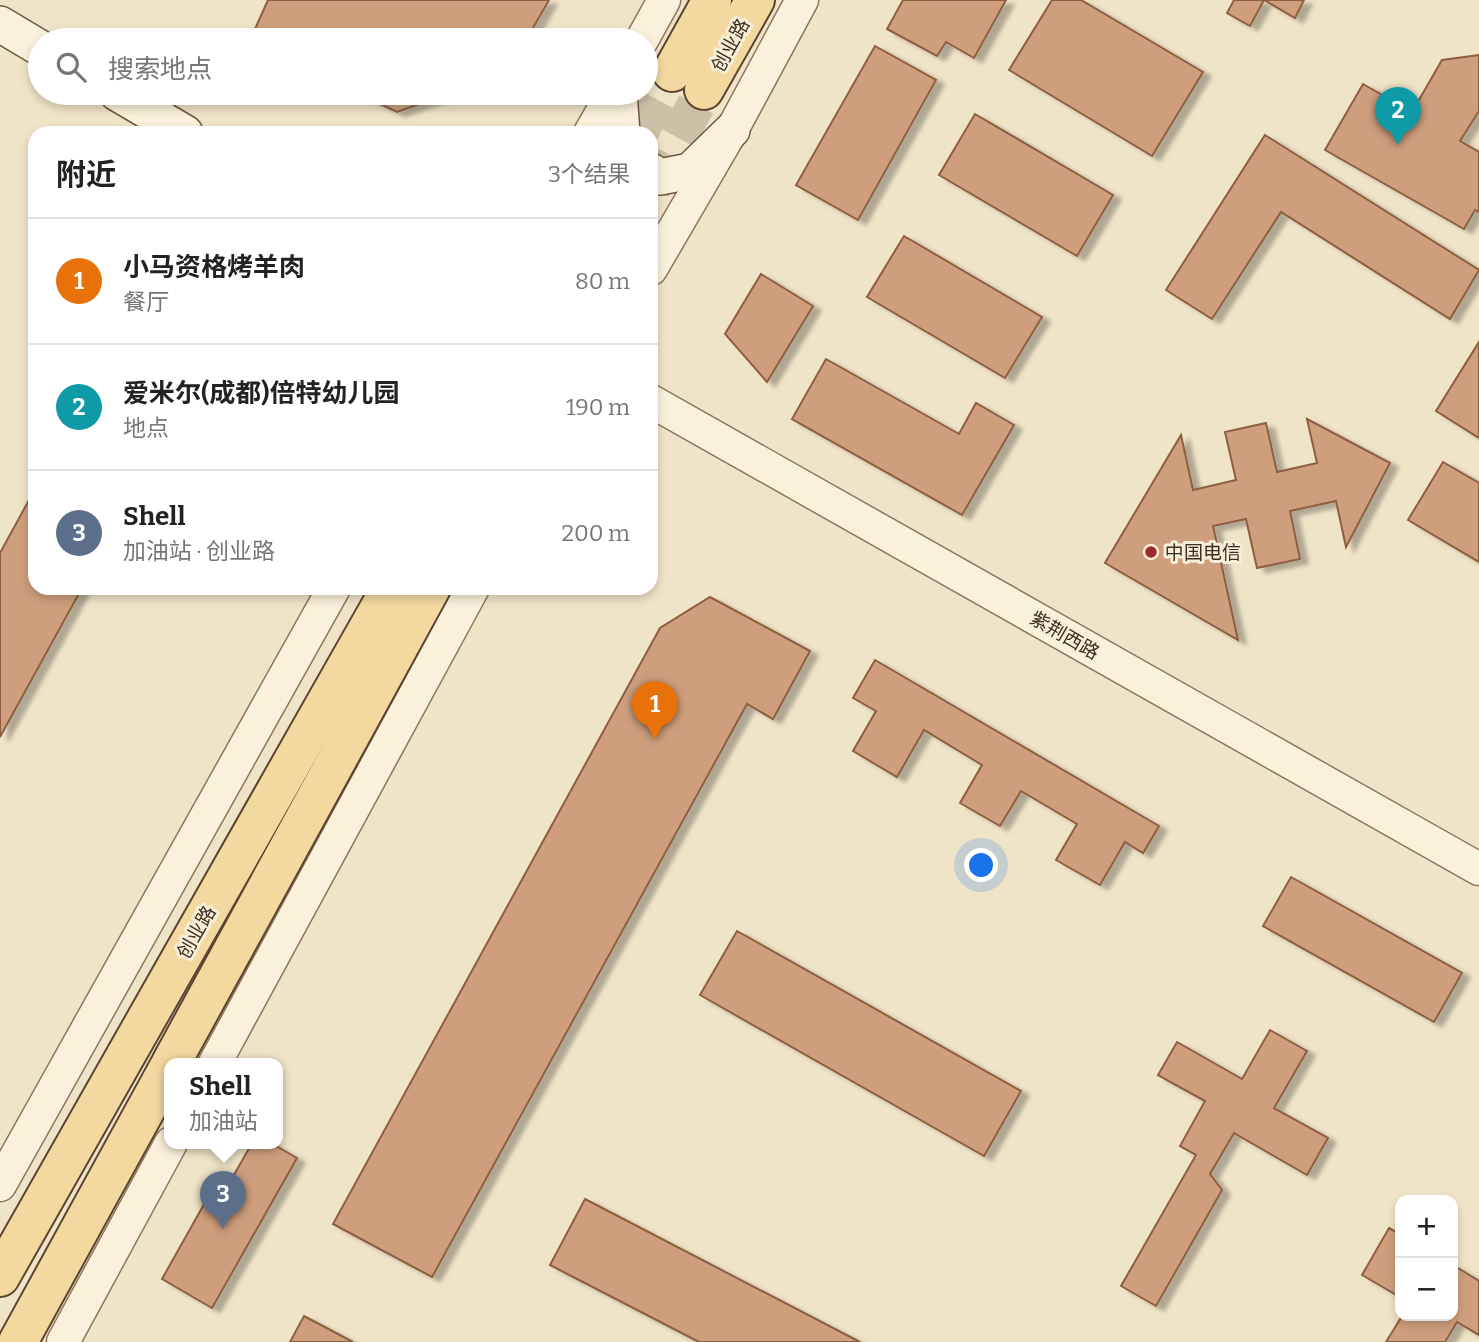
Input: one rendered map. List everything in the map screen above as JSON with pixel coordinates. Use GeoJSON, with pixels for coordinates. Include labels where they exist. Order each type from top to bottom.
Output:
{"type":"FeatureCollection","features":[{"type":"Feature","properties":{"kind":"main road","name":"创业路"},"geometry":{"type":"LineString","coordinates":[[672,72],[712,0]]}},
{"type":"Feature","properties":{"kind":"main road","name":"创业路"},"geometry":{"type":"LineString","coordinates":[[705,90],[755,0]]}},
{"type":"Feature","properties":{"kind":"main road"},"geometry":{"type":"LineString","coordinates":[[0,24],[28,41]]}},
{"type":"Feature","properties":{"kind":"main road"},"geometry":{"type":"LineString","coordinates":[[137,105],[173,126]]}},
{"type":"Feature","properties":{"kind":"main road"},"geometry":{"type":"LineString","coordinates":[[620,105],[621,126]]}},
{"type":"Feature","properties":{"kind":"main road"},"geometry":{"type":"LineString","coordinates":[[658,176],[690,171],[733,130]]}},
{"type":"Feature","properties":{"kind":"main road","name":"创业路"},"geometry":{"type":"LineString","coordinates":[[0,1277],[387,595]]}},
{"type":"Feature","properties":{"kind":"main road"},"geometry":{"type":"LineString","coordinates":[[174,1058],[427,595]]}},
{"type":"Feature","properties":{"kind":"main road"},"geometry":{"type":"LineString","coordinates":[[18,1342],[164,1076]]}},
{"type":"Feature","properties":{"kind":"street"},"geometry":{"type":"LineString","coordinates":[[649,28],[664,0]]}},
{"type":"Feature","properties":{"kind":"street"},"geometry":{"type":"LineString","coordinates":[[658,257],[733,130],[802,0]]}},
{"type":"Feature","properties":{"kind":"street"},"geometry":{"type":"LineString","coordinates":[[594,126],[606,105]]}},
{"type":"Feature","properties":{"kind":"street","name":"紫荆西路"},"geometry":{"type":"LineString","coordinates":[[658,405],[1479,869]]}},
{"type":"Feature","properties":{"kind":"street"},"geometry":{"type":"LineString","coordinates":[[0,1185],[330,595]]}},
{"type":"Feature","properties":{"kind":"street"},"geometry":{"type":"LineString","coordinates":[[218,1058],[469,595]]}},
{"type":"Feature","properties":{"kind":"street"},"geometry":{"type":"LineString","coordinates":[[63,1342],[168,1149]]}},
{"type":"Feature","properties":{"kind":"building"},"geometry":{"type":"Polygon","coordinates":[[[268,0],[549,0],[533,28],[255,28],[268,0]]]}},
{"type":"Feature","properties":{"kind":"building"},"geometry":{"type":"Polygon","coordinates":[[[903,0],[1006,0],[974,58],[946,42],[937,56],[887,29],[903,0]]]}},
{"type":"Feature","properties":{"kind":"building"},"geometry":{"type":"Polygon","coordinates":[[[1052,0],[1081,0],[1203,72],[1152,156],[1009,70],[1052,0]]]}},
{"type":"Feature","properties":{"kind":"building"},"geometry":{"type":"Polygon","coordinates":[[[1234,0],[1264,0],[1250,26],[1227,13],[1234,0]]]}},
{"type":"Feature","properties":{"kind":"building"},"geometry":{"type":"Polygon","coordinates":[[[1264,0],[1304,0],[1295,18],[1264,0]]]}},
{"type":"Feature","properties":{"kind":"building"},"geometry":{"type":"Polygon","coordinates":[[[875,46],[936,80],[858,220],[796,185],[875,46]]]}},
{"type":"Feature","properties":{"kind":"building"},"geometry":{"type":"Polygon","coordinates":[[[1479,55],[1479,111],[1460,141],[1479,152],[1479,212],[1475,210],[1464,229],[1325,150],[1363,84],[1412,112],[1442,60],[1479,55]]]}},
{"type":"Feature","properties":{"kind":"building"},"geometry":{"type":"Polygon","coordinates":[[[382,105],[417,105],[397,112],[382,105]]]}},
{"type":"Feature","properties":{"kind":"building"},"geometry":{"type":"Polygon","coordinates":[[[975,114],[1113,195],[1077,256],[939,175],[975,114]]]}},
{"type":"Feature","properties":{"kind":"building"},"geometry":{"type":"Polygon","coordinates":[[[1265,135],[1479,270],[1450,319],[1281,212],[1212,319],[1166,290],[1265,135]]]}},
{"type":"Feature","properties":{"kind":"building"},"geometry":{"type":"Polygon","coordinates":[[[904,236],[1042,317],[1005,378],[867,297],[904,236]]]}},
{"type":"Feature","properties":{"kind":"building"},"geometry":{"type":"Polygon","coordinates":[[[761,274],[813,306],[767,382],[725,334],[761,274]]]}},
{"type":"Feature","properties":{"kind":"building"},"geometry":{"type":"Polygon","coordinates":[[[1479,342],[1479,438],[1436,411],[1479,342]]]}},
{"type":"Feature","properties":{"kind":"building"},"geometry":{"type":"Polygon","coordinates":[[[826,359],[959,434],[976,403],[1014,425],[962,515],[792,419],[826,359]]]}},
{"type":"Feature","properties":{"kind":"building"},"geometry":{"type":"Polygon","coordinates":[[[1307,419],[1390,463],[1346,547],[1336,501],[1290,511],[1300,559],[1257,568],[1246,519],[1213,526],[1238,640],[1105,563],[1181,435],[1193,490],[1236,480],[1225,432],[1266,423],[1277,472],[1317,463],[1307,419]]]}},
{"type":"Feature","properties":{"kind":"building"},"geometry":{"type":"Polygon","coordinates":[[[1443,462],[1479,483],[1479,562],[1408,520],[1443,462]]]}},
{"type":"Feature","properties":{"kind":"building"},"geometry":{"type":"Polygon","coordinates":[[[28,502],[28,595],[78,595],[0,737],[0,553],[28,502]]]}},
{"type":"Feature","properties":{"kind":"building"},"geometry":{"type":"Polygon","coordinates":[[[710,597],[810,651],[773,719],[747,704],[432,1277],[333,1224],[660,628],[710,597]]]}},
{"type":"Feature","properties":{"kind":"building"},"geometry":{"type":"Polygon","coordinates":[[[875,660],[1159,826],[1143,853],[1125,842],[1100,885],[1056,860],[1077,824],[1021,791],[1000,826],[960,803],[982,765],[924,730],[897,777],[853,751],[876,711],[853,698],[875,660]]]}},
{"type":"Feature","properties":{"kind":"building"},"geometry":{"type":"Polygon","coordinates":[[[1291,877],[1462,973],[1434,1022],[1263,926],[1291,877]]]}},
{"type":"Feature","properties":{"kind":"building"},"geometry":{"type":"Polygon","coordinates":[[[737,931],[1021,1091],[984,1156],[700,995],[737,931]]]}},
{"type":"Feature","properties":{"kind":"building"},"geometry":{"type":"Polygon","coordinates":[[[1270,1030],[1307,1051],[1274,1108],[1328,1138],[1307,1175],[1234,1133],[1210,1174],[1222,1190],[1156,1306],[1121,1286],[1196,1155],[1180,1146],[1205,1101],[1158,1075],[1177,1042],[1242,1079],[1270,1030]]]}},
{"type":"Feature","properties":{"kind":"building"},"geometry":{"type":"Polygon","coordinates":[[[249,1149],[281,1149],[297,1158],[212,1308],[162,1279],[221,1174],[231,1180],[249,1149]]]}},
{"type":"Feature","properties":{"kind":"building"},"geometry":{"type":"Polygon","coordinates":[[[585,1199],[860,1342],[699,1342],[550,1265],[585,1199]]]}},
{"type":"Feature","properties":{"kind":"building"},"geometry":{"type":"Polygon","coordinates":[[[1389,1228],[1395,1231],[1395,1294],[1362,1275],[1389,1228]]]}},
{"type":"Feature","properties":{"kind":"building"},"geometry":{"type":"Polygon","coordinates":[[[1458,1268],[1479,1281],[1479,1335],[1457,1322],[1445,1342],[1386,1342],[1399,1321],[1458,1321],[1458,1268]]]}},
{"type":"Feature","properties":{"kind":"building"},"geometry":{"type":"Polygon","coordinates":[[[304,1316],[353,1342],[290,1342],[304,1316]]]}},
{"type":"Feature","properties":{"kind":"tunnel"},"geometry":{"type":"LineString","coordinates":[[658,98],[672,72]]}},
{"type":"Feature","properties":{"kind":"tunnel"},"geometry":{"type":"LineString","coordinates":[[658,175],[704,90]]}},
{"type":"Feature","properties":{"kind":"tunnel"},"geometry":{"type":"LineString","coordinates":[[643,126],[654,105]]}},
{"type":"Feature","properties":{"kind":"place","name":"爱米尔(成都)倍特幼儿园"},"geometry":{"type":"Point","coordinates":[1398,145]}},
{"type":"Feature","properties":{"kind":"place","name":"中国电信"},"geometry":{"type":"Point","coordinates":[1151,552]}},
{"type":"Feature","properties":{"kind":"place","name":"小马资格烤羊肉"},"geometry":{"type":"Point","coordinates":[655,739]}},
{"type":"Feature","properties":{"kind":"place","name":"Shell"},"geometry":{"type":"Point","coordinates":[223,1229]}}]}
